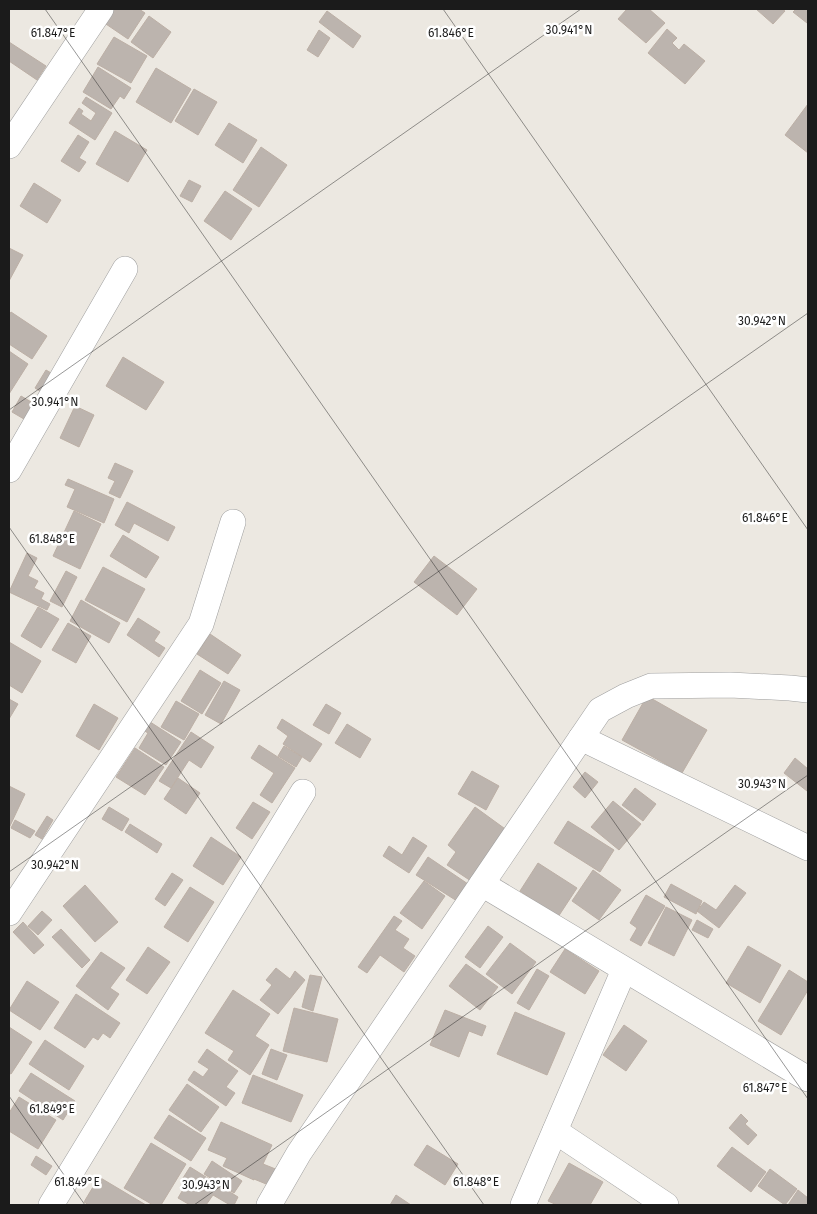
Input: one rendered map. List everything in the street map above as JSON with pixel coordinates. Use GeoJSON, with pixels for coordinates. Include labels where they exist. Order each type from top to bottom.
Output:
{"type":"FeatureCollection","features":[{"type":"Feature","properties":{"kind":"street"},"geometry":{"type":"LineString","coordinates":[[9,146],[101,9]]}},
{"type":"Feature","properties":{"kind":"street"},"geometry":{"type":"LineString","coordinates":[[9,470],[125,269]]}},
{"type":"Feature","properties":{"kind":"street"},"geometry":{"type":"LineString","coordinates":[[9,913],[200,624],[234,522]]}},
{"type":"Feature","properties":{"kind":"street"},"geometry":{"type":"LineString","coordinates":[[270,1205],[299,1153],[600,710],[626,696],[651,686],[730,685],[808,690]]}},
{"type":"Feature","properties":{"kind":"street"},"geometry":{"type":"LineString","coordinates":[[582,738],[808,848]]}},
{"type":"Feature","properties":{"kind":"street"},"geometry":{"type":"LineString","coordinates":[[51,1205],[303,792]]}},
{"type":"Feature","properties":{"kind":"street"},"geometry":{"type":"LineString","coordinates":[[482,884],[808,1079]]}},
{"type":"Feature","properties":{"kind":"street"},"geometry":{"type":"LineString","coordinates":[[523,1205],[624,970]]}},
{"type":"Feature","properties":{"kind":"street"},"geometry":{"type":"LineString","coordinates":[[555,1131],[666,1205]]}},
{"type":"Feature","properties":{"kind":"building"},"geometry":{"type":"Polygon","coordinates":[[[107,9],[139,9],[145,13],[128,39],[100,20],[107,9]]]}},
{"type":"Feature","properties":{"kind":"building"},"geometry":{"type":"Polygon","coordinates":[[[627,9],[649,9],[665,23],[646,43],[618,19],[627,9]]]}},
{"type":"Feature","properties":{"kind":"building"},"geometry":{"type":"Polygon","coordinates":[[[756,9],[782,9],[785,11],[773,24],[756,9]]]}},
{"type":"Feature","properties":{"kind":"building"},"geometry":{"type":"Polygon","coordinates":[[[796,9],[808,9],[807,23],[793,12],[796,9]]]}},
{"type":"Feature","properties":{"kind":"building"},"geometry":{"type":"Polygon","coordinates":[[[327,11],[361,36],[353,48],[319,22],[327,11]]]}},
{"type":"Feature","properties":{"kind":"building"},"geometry":{"type":"Polygon","coordinates":[[[149,16],[171,32],[153,58],[131,42],[149,16]]]}},
{"type":"Feature","properties":{"kind":"building"},"geometry":{"type":"Polygon","coordinates":[[[667,29],[677,38],[672,43],[679,50],[684,44],[705,61],[685,84],[648,53],[667,29]]]}},
{"type":"Feature","properties":{"kind":"building"},"geometry":{"type":"Polygon","coordinates":[[[319,30],[330,38],[318,57],[307,50],[319,30]]]}},
{"type":"Feature","properties":{"kind":"building"},"geometry":{"type":"Polygon","coordinates":[[[114,37],[147,56],[131,83],[97,64],[114,37]]]}},
{"type":"Feature","properties":{"kind":"building"},"geometry":{"type":"Polygon","coordinates":[[[9,42],[46,66],[37,80],[9,61],[9,42]]]}},
{"type":"Feature","properties":{"kind":"building"},"geometry":{"type":"Polygon","coordinates":[[[98,67],[131,88],[124,99],[120,96],[111,109],[83,92],[98,67]]]}},
{"type":"Feature","properties":{"kind":"building"},"geometry":{"type":"Polygon","coordinates":[[[156,68],[191,89],[171,123],[136,102],[156,68]]]}},
{"type":"Feature","properties":{"kind":"building"},"geometry":{"type":"Polygon","coordinates":[[[194,89],[217,102],[198,135],[175,121],[194,89]]]}},
{"type":"Feature","properties":{"kind":"building"},"geometry":{"type":"Polygon","coordinates":[[[86,97],[112,113],[95,140],[69,123],[79,108],[83,111],[81,114],[91,121],[96,113],[82,103],[86,97]]]}},
{"type":"Feature","properties":{"kind":"building"},"geometry":{"type":"Polygon","coordinates":[[[808,104],[808,153],[785,135],[808,104]]]}},
{"type":"Feature","properties":{"kind":"building"},"geometry":{"type":"Polygon","coordinates":[[[229,123],[257,140],[243,163],[215,145],[229,123]]]}},
{"type":"Feature","properties":{"kind":"building"},"geometry":{"type":"Polygon","coordinates":[[[115,131],[147,150],[128,182],[96,164],[115,131]]]}},
{"type":"Feature","properties":{"kind":"building"},"geometry":{"type":"Polygon","coordinates":[[[78,135],[89,142],[79,158],[86,162],[79,172],[61,161],[78,135]]]}},
{"type":"Feature","properties":{"kind":"building"},"geometry":{"type":"Polygon","coordinates":[[[261,147],[287,165],[259,207],[233,190],[261,147]]]}},
{"type":"Feature","properties":{"kind":"building"},"geometry":{"type":"Polygon","coordinates":[[[189,180],[201,186],[192,202],[180,196],[189,180]]]}},
{"type":"Feature","properties":{"kind":"building"},"geometry":{"type":"Polygon","coordinates":[[[34,183],[61,200],[47,223],[20,206],[34,183]]]}},
{"type":"Feature","properties":{"kind":"building"},"geometry":{"type":"Polygon","coordinates":[[[225,191],[252,209],[231,240],[204,221],[225,191]]]}},
{"type":"Feature","properties":{"kind":"building"},"geometry":{"type":"Polygon","coordinates":[[[9,248],[23,255],[9,281],[9,248]]]}},
{"type":"Feature","properties":{"kind":"building"},"geometry":{"type":"Polygon","coordinates":[[[11,312],[47,336],[32,359],[9,344],[9,315],[11,312]]]}},
{"type":"Feature","properties":{"kind":"building"},"geometry":{"type":"Polygon","coordinates":[[[9,351],[28,364],[9,394],[9,351]]]}},
{"type":"Feature","properties":{"kind":"building"},"geometry":{"type":"Polygon","coordinates":[[[123,357],[164,382],[146,410],[106,386],[123,357]]]}},
{"type":"Feature","properties":{"kind":"building"},"geometry":{"type":"Polygon","coordinates":[[[46,370],[58,377],[46,395],[35,388],[46,370]]]}},
{"type":"Feature","properties":{"kind":"building"},"geometry":{"type":"Polygon","coordinates":[[[21,396],[38,406],[29,422],[12,412],[21,396]]]}},
{"type":"Feature","properties":{"kind":"building"},"geometry":{"type":"Polygon","coordinates":[[[75,406],[94,415],[79,447],[60,438],[75,406]]]}},
{"type":"Feature","properties":{"kind":"building"},"geometry":{"type":"Polygon","coordinates":[[[115,463],[133,471],[120,498],[109,493],[115,481],[108,478],[115,463]]]}},
{"type":"Feature","properties":{"kind":"building"},"geometry":{"type":"Polygon","coordinates":[[[68,479],[114,499],[104,523],[67,507],[75,489],[65,485],[68,479]]]}},
{"type":"Feature","properties":{"kind":"building"},"geometry":{"type":"Polygon","coordinates":[[[127,502],[175,527],[168,541],[134,523],[129,533],[115,525],[127,502]]]}},
{"type":"Feature","properties":{"kind":"building"},"geometry":{"type":"Polygon","coordinates":[[[74,511],[101,524],[80,569],[53,556],[74,511]]]}},
{"type":"Feature","properties":{"kind":"building"},"geometry":{"type":"Polygon","coordinates":[[[123,535],[159,557],[146,578],[110,556],[123,535]]]}},
{"type":"Feature","properties":{"kind":"building"},"geometry":{"type":"Polygon","coordinates":[[[27,553],[37,558],[28,576],[38,581],[34,588],[44,593],[41,599],[50,604],[47,610],[9,592],[27,553]]]}},
{"type":"Feature","properties":{"kind":"building"},"geometry":{"type":"Polygon","coordinates":[[[434,556],[477,589],[457,615],[414,582],[434,556]]]}},
{"type":"Feature","properties":{"kind":"building"},"geometry":{"type":"Polygon","coordinates":[[[103,567],[145,589],[127,622],[85,600],[103,567]]]}},
{"type":"Feature","properties":{"kind":"building"},"geometry":{"type":"Polygon","coordinates":[[[66,571],[77,577],[62,607],[50,601],[66,571]]]}},
{"type":"Feature","properties":{"kind":"building"},"geometry":{"type":"Polygon","coordinates":[[[81,600],[120,623],[109,643],[70,621],[81,600]]]}},
{"type":"Feature","properties":{"kind":"building"},"geometry":{"type":"Polygon","coordinates":[[[38,607],[59,619],[41,648],[21,636],[38,607]]]}},
{"type":"Feature","properties":{"kind":"building"},"geometry":{"type":"Polygon","coordinates":[[[138,618],[160,632],[154,641],[165,648],[159,657],[127,635],[138,618]]]}},
{"type":"Feature","properties":{"kind":"building"},"geometry":{"type":"Polygon","coordinates":[[[68,623],[91,636],[76,663],[52,650],[68,623]]]}},
{"type":"Feature","properties":{"kind":"building"},"geometry":{"type":"Polygon","coordinates":[[[210,634],[241,655],[228,674],[197,654],[210,634]]]}},
{"type":"Feature","properties":{"kind":"building"},"geometry":{"type":"Polygon","coordinates":[[[9,642],[41,661],[22,693],[9,685],[9,642]]]}},
{"type":"Feature","properties":{"kind":"building"},"geometry":{"type":"Polygon","coordinates":[[[200,670],[221,683],[202,714],[181,701],[200,670]]]}},
{"type":"Feature","properties":{"kind":"building"},"geometry":{"type":"Polygon","coordinates":[[[224,681],[240,690],[221,724],[205,715],[224,681]]]}},
{"type":"Feature","properties":{"kind":"building"},"geometry":{"type":"Polygon","coordinates":[[[647,696],[707,730],[682,773],[622,740],[647,696]]]}},
{"type":"Feature","properties":{"kind":"building"},"geometry":{"type":"Polygon","coordinates":[[[9,699],[18,704],[9,719],[9,699]]]}},
{"type":"Feature","properties":{"kind":"building"},"geometry":{"type":"Polygon","coordinates":[[[176,701],[199,714],[184,740],[161,727],[176,701]]]}},
{"type":"Feature","properties":{"kind":"building"},"geometry":{"type":"Polygon","coordinates":[[[94,704],[118,718],[99,750],[76,736],[94,704]]]}},
{"type":"Feature","properties":{"kind":"building"},"geometry":{"type":"Polygon","coordinates":[[[326,704],[341,713],[329,734],[313,725],[326,704]]]}},
{"type":"Feature","properties":{"kind":"building"},"geometry":{"type":"Polygon","coordinates":[[[144,718],[181,742],[166,765],[139,748],[148,733],[138,727],[144,718]]]}},
{"type":"Feature","properties":{"kind":"building"},"geometry":{"type":"Polygon","coordinates":[[[282,719],[322,744],[310,762],[283,744],[288,736],[277,728],[282,719]]]}},
{"type":"Feature","properties":{"kind":"building"},"geometry":{"type":"Polygon","coordinates":[[[347,724],[371,739],[360,758],[335,743],[347,724]]]}},
{"type":"Feature","properties":{"kind":"building"},"geometry":{"type":"Polygon","coordinates":[[[191,732],[214,747],[201,768],[189,760],[171,788],[159,781],[191,732]]]}},
{"type":"Feature","properties":{"kind":"building"},"geometry":{"type":"Polygon","coordinates":[[[259,745],[295,768],[272,803],[260,795],[274,773],[251,758],[259,745]]]}},
{"type":"Feature","properties":{"kind":"building"},"geometry":{"type":"Polygon","coordinates":[[[284,746],[302,757],[296,767],[278,756],[284,746]]]}},
{"type":"Feature","properties":{"kind":"building"},"geometry":{"type":"Polygon","coordinates":[[[135,748],[164,767],[145,795],[116,777],[135,748]]]}},
{"type":"Feature","properties":{"kind":"building"},"geometry":{"type":"Polygon","coordinates":[[[795,758],[808,769],[807,791],[784,773],[795,758]]]}},
{"type":"Feature","properties":{"kind":"building"},"geometry":{"type":"Polygon","coordinates":[[[472,771],[499,786],[486,810],[458,794],[472,771]]]}},
{"type":"Feature","properties":{"kind":"building"},"geometry":{"type":"Polygon","coordinates":[[[585,772],[598,782],[585,798],[573,787],[585,772]]]}},
{"type":"Feature","properties":{"kind":"building"},"geometry":{"type":"Polygon","coordinates":[[[178,778],[200,793],[186,814],[164,799],[178,778]]]}},
{"type":"Feature","properties":{"kind":"building"},"geometry":{"type":"Polygon","coordinates":[[[9,786],[25,794],[9,828],[9,786]]]}},
{"type":"Feature","properties":{"kind":"building"},"geometry":{"type":"Polygon","coordinates":[[[635,788],[656,804],[643,821],[622,805],[635,788]]]}},
{"type":"Feature","properties":{"kind":"building"},"geometry":{"type":"Polygon","coordinates":[[[613,801],[641,824],[619,850],[591,827],[613,801]]]}},
{"type":"Feature","properties":{"kind":"building"},"geometry":{"type":"Polygon","coordinates":[[[253,802],[270,812],[252,839],[236,828],[253,802]]]}},
{"type":"Feature","properties":{"kind":"building"},"geometry":{"type":"Polygon","coordinates":[[[109,807],[129,819],[122,831],[102,819],[109,807]]]}},
{"type":"Feature","properties":{"kind":"building"},"geometry":{"type":"Polygon","coordinates":[[[475,807],[508,831],[471,881],[447,865],[456,852],[448,845],[475,807]]]}},
{"type":"Feature","properties":{"kind":"building"},"geometry":{"type":"Polygon","coordinates":[[[47,816],[53,820],[42,839],[35,835],[47,816]]]}},
{"type":"Feature","properties":{"kind":"building"},"geometry":{"type":"Polygon","coordinates":[[[15,820],[35,831],[30,838],[11,828],[15,820]]]}},
{"type":"Feature","properties":{"kind":"building"},"geometry":{"type":"Polygon","coordinates":[[[568,821],[614,850],[600,872],[554,843],[568,821]]]}},
{"type":"Feature","properties":{"kind":"building"},"geometry":{"type":"Polygon","coordinates":[[[130,824],[162,844],[157,853],[125,832],[130,824]]]}},
{"type":"Feature","properties":{"kind":"building"},"geometry":{"type":"Polygon","coordinates":[[[211,837],[241,857],[223,885],[193,866],[211,837]]]}},
{"type":"Feature","properties":{"kind":"building"},"geometry":{"type":"Polygon","coordinates":[[[413,837],[427,846],[409,873],[383,856],[389,846],[402,855],[413,837]]]}},
{"type":"Feature","properties":{"kind":"building"},"geometry":{"type":"Polygon","coordinates":[[[428,857],[468,884],[457,901],[416,875],[428,857]]]}},
{"type":"Feature","properties":{"kind":"building"},"geometry":{"type":"Polygon","coordinates":[[[538,863],[577,888],[558,917],[520,891],[538,863]]]}},
{"type":"Feature","properties":{"kind":"building"},"geometry":{"type":"Polygon","coordinates":[[[593,870],[621,890],[599,920],[572,901],[593,870]]]}},
{"type":"Feature","properties":{"kind":"building"},"geometry":{"type":"Polygon","coordinates":[[[172,873],[183,880],[165,906],[155,899],[172,873]]]}},
{"type":"Feature","properties":{"kind":"building"},"geometry":{"type":"Polygon","coordinates":[[[424,881],[445,896],[422,929],[400,913],[424,881]]]}},
{"type":"Feature","properties":{"kind":"building"},"geometry":{"type":"Polygon","coordinates":[[[671,884],[702,901],[696,914],[664,897],[671,884]]]}},
{"type":"Feature","properties":{"kind":"building"},"geometry":{"type":"Polygon","coordinates":[[[85,885],[118,922],[95,942],[63,906],[85,885]]]}},
{"type":"Feature","properties":{"kind":"building"},"geometry":{"type":"Polygon","coordinates":[[[735,885],[746,893],[719,928],[697,911],[704,902],[716,910],[735,885]]]}},
{"type":"Feature","properties":{"kind":"building"},"geometry":{"type":"Polygon","coordinates":[[[190,887],[214,902],[188,942],[164,927],[190,887]]]}},
{"type":"Feature","properties":{"kind":"building"},"geometry":{"type":"Polygon","coordinates":[[[646,895],[665,906],[641,946],[630,940],[637,928],[630,923],[646,895]]]}},
{"type":"Feature","properties":{"kind":"building"},"geometry":{"type":"Polygon","coordinates":[[[666,907],[692,920],[674,956],[648,943],[666,907]]]}},
{"type":"Feature","properties":{"kind":"building"},"geometry":{"type":"Polygon","coordinates":[[[42,911],[52,920],[38,935],[28,926],[42,911]]]}},
{"type":"Feature","properties":{"kind":"building"},"geometry":{"type":"Polygon","coordinates":[[[394,916],[402,921],[395,930],[409,939],[403,948],[415,956],[404,972],[380,955],[367,973],[358,967],[394,916]]]}},
{"type":"Feature","properties":{"kind":"building"},"geometry":{"type":"Polygon","coordinates":[[[697,920],[713,929],[708,938],[692,930],[697,920]]]}},
{"type":"Feature","properties":{"kind":"building"},"geometry":{"type":"Polygon","coordinates":[[[23,922],[44,945],[34,954],[13,932],[23,922]]]}},
{"type":"Feature","properties":{"kind":"building"},"geometry":{"type":"Polygon","coordinates":[[[488,926],[503,937],[480,968],[465,957],[488,926]]]}},
{"type":"Feature","properties":{"kind":"building"},"geometry":{"type":"Polygon","coordinates":[[[61,929],[90,960],[82,968],[52,937],[61,929]]]}},
{"type":"Feature","properties":{"kind":"building"},"geometry":{"type":"Polygon","coordinates":[[[510,943],[536,962],[512,994],[486,974],[510,943]]]}},
{"type":"Feature","properties":{"kind":"building"},"geometry":{"type":"Polygon","coordinates":[[[748,946],[781,965],[760,1003],[726,983],[748,946]]]}},
{"type":"Feature","properties":{"kind":"building"},"geometry":{"type":"Polygon","coordinates":[[[148,947],[170,962],[147,994],[126,980],[148,947]]]}},
{"type":"Feature","properties":{"kind":"building"},"geometry":{"type":"Polygon","coordinates":[[[565,949],[599,971],[585,994],[550,972],[565,949]]]}},
{"type":"Feature","properties":{"kind":"building"},"geometry":{"type":"Polygon","coordinates":[[[101,952],[125,968],[110,988],[119,994],[108,1010],[76,986],[101,952]]]}},
{"type":"Feature","properties":{"kind":"building"},"geometry":{"type":"Polygon","coordinates":[[[466,964],[498,987],[480,1010],[449,986],[466,964]]]}},
{"type":"Feature","properties":{"kind":"building"},"geometry":{"type":"Polygon","coordinates":[[[276,968],[290,979],[295,971],[305,980],[278,1014],[260,1000],[272,985],[266,980],[276,968]]]}},
{"type":"Feature","properties":{"kind":"building"},"geometry":{"type":"Polygon","coordinates":[[[537,969],[549,976],[529,1010],[517,1003],[537,969]]]}},
{"type":"Feature","properties":{"kind":"building"},"geometry":{"type":"Polygon","coordinates":[[[789,970],[808,982],[808,990],[781,1035],[758,1021],[789,970]]]}},
{"type":"Feature","properties":{"kind":"building"},"geometry":{"type":"Polygon","coordinates":[[[310,975],[322,977],[313,1011],[302,1007],[310,975]]]}},
{"type":"Feature","properties":{"kind":"building"},"geometry":{"type":"Polygon","coordinates":[[[27,981],[59,1002],[40,1030],[9,1010],[27,981]]]}},
{"type":"Feature","properties":{"kind":"building"},"geometry":{"type":"Polygon","coordinates":[[[233,990],[270,1014],[255,1036],[269,1045],[250,1075],[228,1060],[234,1051],[205,1033],[233,990]]]}},
{"type":"Feature","properties":{"kind":"building"},"geometry":{"type":"Polygon","coordinates":[[[76,994],[120,1023],[110,1038],[103,1033],[98,1040],[93,1037],[85,1048],[54,1028],[76,994]]]}},
{"type":"Feature","properties":{"kind":"building"},"geometry":{"type":"Polygon","coordinates":[[[294,1008],[338,1019],[327,1062],[283,1051],[294,1008]]]}},
{"type":"Feature","properties":{"kind":"building"},"geometry":{"type":"Polygon","coordinates":[[[445,1010],[486,1026],[482,1036],[469,1031],[459,1057],[430,1045],[445,1010]]]}},
{"type":"Feature","properties":{"kind":"building"},"geometry":{"type":"Polygon","coordinates":[[[515,1012],[565,1033],[547,1075],[497,1054],[515,1012]]]}},
{"type":"Feature","properties":{"kind":"building"},"geometry":{"type":"Polygon","coordinates":[[[624,1025],[647,1041],[626,1071],[603,1055],[624,1025]]]}},
{"type":"Feature","properties":{"kind":"building"},"geometry":{"type":"Polygon","coordinates":[[[9,1027],[32,1042],[11,1074],[9,1073],[9,1027]]]}},
{"type":"Feature","properties":{"kind":"building"},"geometry":{"type":"Polygon","coordinates":[[[45,1040],[84,1066],[69,1090],[29,1064],[45,1040]]]}},
{"type":"Feature","properties":{"kind":"building"},"geometry":{"type":"Polygon","coordinates":[[[207,1049],[238,1071],[226,1087],[235,1093],[226,1106],[188,1080],[194,1071],[203,1077],[209,1069],[198,1062],[207,1049]]]}},
{"type":"Feature","properties":{"kind":"building"},"geometry":{"type":"Polygon","coordinates":[[[271,1049],[287,1055],[277,1080],[262,1074],[271,1049]]]}},
{"type":"Feature","properties":{"kind":"building"},"geometry":{"type":"Polygon","coordinates":[[[31,1073],[75,1101],[63,1120],[19,1091],[31,1073]]]}},
{"type":"Feature","properties":{"kind":"building"},"geometry":{"type":"Polygon","coordinates":[[[253,1075],[303,1095],[291,1122],[242,1103],[253,1075]]]}},
{"type":"Feature","properties":{"kind":"building"},"geometry":{"type":"Polygon","coordinates":[[[187,1084],[219,1107],[201,1132],[169,1110],[187,1084]]]}},
{"type":"Feature","properties":{"kind":"building"},"geometry":{"type":"Polygon","coordinates":[[[19,1097],[56,1120],[38,1149],[9,1131],[9,1113],[19,1097]]]}},
{"type":"Feature","properties":{"kind":"building"},"geometry":{"type":"Polygon","coordinates":[[[741,1114],[748,1121],[745,1124],[757,1135],[748,1145],[729,1128],[741,1114]]]}},
{"type":"Feature","properties":{"kind":"building"},"geometry":{"type":"Polygon","coordinates":[[[169,1115],[206,1138],[191,1161],[154,1138],[169,1115]]]}},
{"type":"Feature","properties":{"kind":"building"},"geometry":{"type":"Polygon","coordinates":[[[221,1122],[272,1145],[263,1164],[278,1170],[271,1186],[223,1166],[227,1158],[208,1150],[221,1122]]]}},
{"type":"Feature","properties":{"kind":"building"},"geometry":{"type":"Polygon","coordinates":[[[151,1143],[186,1164],[161,1205],[153,1205],[124,1188],[151,1143]]]}},
{"type":"Feature","properties":{"kind":"building"},"geometry":{"type":"Polygon","coordinates":[[[427,1145],[458,1164],[445,1185],[414,1165],[427,1145]]]}},
{"type":"Feature","properties":{"kind":"building"},"geometry":{"type":"Polygon","coordinates":[[[732,1147],[766,1172],[751,1192],[717,1166],[732,1147]]]}},
{"type":"Feature","properties":{"kind":"building"},"geometry":{"type":"Polygon","coordinates":[[[36,1156],[52,1166],[46,1175],[31,1165],[36,1156]]]}},
{"type":"Feature","properties":{"kind":"building"},"geometry":{"type":"Polygon","coordinates":[[[212,1161],[242,1181],[234,1193],[204,1174],[212,1161]]]}},
{"type":"Feature","properties":{"kind":"building"},"geometry":{"type":"Polygon","coordinates":[[[569,1163],[603,1182],[590,1205],[557,1205],[548,1201],[569,1163]]]}},
{"type":"Feature","properties":{"kind":"building"},"geometry":{"type":"Polygon","coordinates":[[[190,1167],[238,1197],[234,1205],[230,1205],[213,1195],[206,1205],[190,1205],[178,1198],[188,1181],[183,1178],[190,1167]]]}},
{"type":"Feature","properties":{"kind":"building"},"geometry":{"type":"Polygon","coordinates":[[[770,1169],[797,1189],[785,1205],[758,1186],[770,1169]]]}},
{"type":"Feature","properties":{"kind":"building"},"geometry":{"type":"Polygon","coordinates":[[[99,1177],[146,1205],[89,1205],[84,1202],[99,1177]]]}},
{"type":"Feature","properties":{"kind":"building"},"geometry":{"type":"Polygon","coordinates":[[[798,1190],[808,1198],[808,1205],[788,1205],[798,1190]]]}},
{"type":"Feature","properties":{"kind":"building"},"geometry":{"type":"Polygon","coordinates":[[[396,1195],[411,1205],[390,1205],[396,1195]]]}}]}
